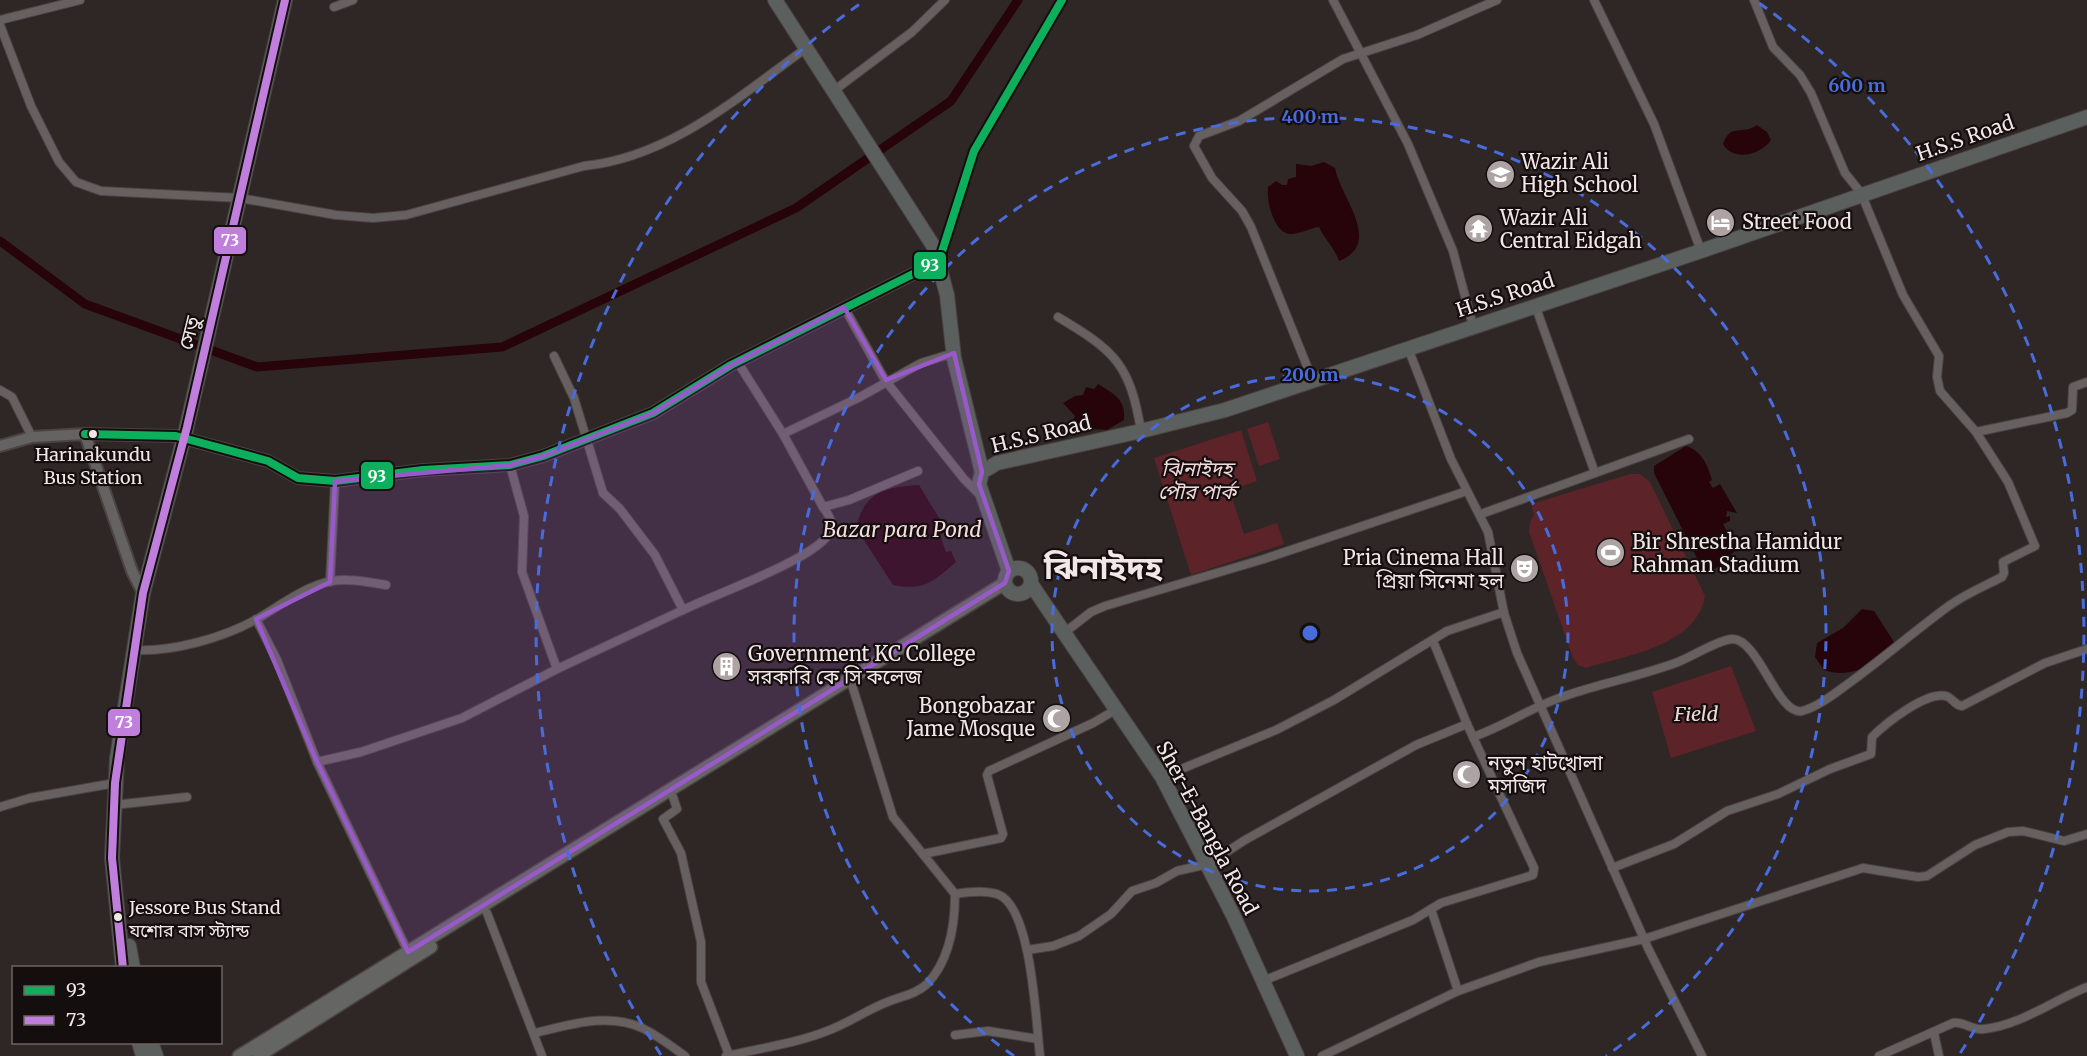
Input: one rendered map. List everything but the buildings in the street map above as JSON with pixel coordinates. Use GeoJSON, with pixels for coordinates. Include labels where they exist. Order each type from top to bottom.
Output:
{"type":"FeatureCollection","features":[{"type":"Feature","properties":{"kind":"highway","name":"সেতু"},"geometry":{"type":"LineString","coordinates":[[120,918],[112,858],[115,783],[143,593],[186,430],[223,276],[285,0]]}},
{"type":"Feature","properties":{"kind":"highway"},"geometry":{"type":"LineString","coordinates":[[775,0],[833,94],[934,247],[947,296],[954,352],[982,472]]}},
{"type":"Feature","properties":{"kind":"highway","name":"H.S.S Road"},"geometry":{"type":"LineString","coordinates":[[1010,584],[995,523],[979,484],[982,472],[997,463],[1225,410],[2087,117]]}},
{"type":"Feature","properties":{"kind":"highway","name":"H.S.S Road"},"geometry":{"type":"LineString","coordinates":[[995,523],[1024,570],[1029,574],[1030,584]]}},
{"type":"Feature","properties":{"kind":"highway"},"geometry":{"type":"LineString","coordinates":[[1024,570],[1018,568],[1010,584],[1025,591],[1030,584]]}},
{"type":"Feature","properties":{"kind":"highway","name":"Sher-E-Bangla Road"},"geometry":{"type":"LineString","coordinates":[[1010,584],[1063,631]]}},
{"type":"Feature","properties":{"kind":"highway","name":"Sher-E-Bangla Road"},"geometry":{"type":"LineString","coordinates":[[1030,584],[1162,777],[1208,864],[1297,1056]]}},
{"type":"Feature","properties":{"kind":"highway"},"geometry":{"type":"LineString","coordinates":[[120,918],[123,966]]}},
{"type":"Feature","properties":{"kind":"highway"},"geometry":{"type":"LineString","coordinates":[[120,918],[128,940],[133,966]]}},
{"type":"Feature","properties":{"kind":"main road"},"geometry":{"type":"LineString","coordinates":[[258,1056],[1010,584]]}},
{"type":"Feature","properties":{"kind":"main road"},"geometry":{"type":"LineString","coordinates":[[239,1056],[1010,584]]}},
{"type":"Feature","properties":{"kind":"street"},"geometry":{"type":"LineString","coordinates":[[0,20],[80,0]]}},
{"type":"Feature","properties":{"kind":"street"},"geometry":{"type":"LineString","coordinates":[[334,7],[353,0]]}},
{"type":"Feature","properties":{"kind":"street"},"geometry":{"type":"LineString","coordinates":[[833,94],[912,32],[945,0]]}},
{"type":"Feature","properties":{"kind":"street"},"geometry":{"type":"LineString","coordinates":[[0,446],[32,437],[85,434],[176,435],[268,461],[298,478],[334,481],[411,471],[510,465],[543,456],[652,413],[737,361],[939,261],[974,151],[1062,0]]}},
{"type":"Feature","properties":{"kind":"street"},"geometry":{"type":"LineString","coordinates":[[1333,0],[1408,144],[1445,232],[1473,326]]}},
{"type":"Feature","properties":{"kind":"street"},"geometry":{"type":"LineString","coordinates":[[1313,381],[1251,227],[1242,211],[1212,178],[1194,146],[1199,136],[1239,121],[1343,59],[1363,55],[1417,35],[1497,0]]}},
{"type":"Feature","properties":{"kind":"street"},"geometry":{"type":"LineString","coordinates":[[1594,0],[1654,124],[1701,250]]}},
{"type":"Feature","properties":{"kind":"street"},"geometry":{"type":"LineString","coordinates":[[1473,737],[1562,697],[1680,662],[1733,639],[1743,642],[1752,651],[1766,676],[1794,710],[1807,709],[1877,664],[1948,606],[2002,577],[2003,562],[2035,546],[2008,482],[1976,432],[1940,391],[1937,378],[1938,357],[1903,295],[1861,193],[1845,173],[1811,93],[1800,75],[1773,47],[1754,0]]}},
{"type":"Feature","properties":{"kind":"street"},"geometry":{"type":"LineString","coordinates":[[0,25],[31,106],[58,162],[75,182],[101,191],[240,198],[336,215],[373,218],[406,215],[584,166],[612,163],[647,152],[716,114],[805,49]]}},
{"type":"Feature","properties":{"kind":"street"},"geometry":{"type":"LineString","coordinates":[[1535,305],[1595,473]]}},
{"type":"Feature","properties":{"kind":"street"},"geometry":{"type":"LineString","coordinates":[[844,307],[885,380],[964,480],[985,499]]}},
{"type":"Feature","properties":{"kind":"street"},"geometry":{"type":"LineString","coordinates":[[1058,317],[1114,355],[1130,383],[1141,431]]}},
{"type":"Feature","properties":{"kind":"street"},"geometry":{"type":"LineString","coordinates":[[1408,348],[1451,459],[1480,514],[1492,548],[1504,612],[1517,653],[1644,939],[1702,1056]]}},
{"type":"Feature","properties":{"kind":"street"},"geometry":{"type":"LineString","coordinates":[[783,434],[860,397],[885,380],[921,363],[954,352]]}},
{"type":"Feature","properties":{"kind":"street"},"geometry":{"type":"LineString","coordinates":[[554,356],[574,398],[603,493],[620,509],[655,555],[683,610]]}},
{"type":"Feature","properties":{"kind":"street"},"geometry":{"type":"LineString","coordinates":[[317,762],[361,752],[462,718],[557,669],[753,580],[821,542],[830,532],[831,524],[783,434],[737,361]]}},
{"type":"Feature","properties":{"kind":"street"},"geometry":{"type":"LineString","coordinates":[[1976,432],[2067,413],[2072,410],[2073,387],[2087,382]]}},
{"type":"Feature","properties":{"kind":"street"},"geometry":{"type":"LineString","coordinates":[[0,390],[12,398],[32,437]]}},
{"type":"Feature","properties":{"kind":"street"},"geometry":{"type":"LineString","coordinates":[[85,434],[132,571],[143,593]]}},
{"type":"Feature","properties":{"kind":"street"},"geometry":{"type":"LineString","coordinates":[[1480,514],[1689,439]]}},
{"type":"Feature","properties":{"kind":"street"},"geometry":{"type":"LineString","coordinates":[[510,465],[524,516],[522,572],[557,669]]}},
{"type":"Feature","properties":{"kind":"street"},"geometry":{"type":"LineString","coordinates":[[823,507],[849,500],[918,471]]}},
{"type":"Feature","properties":{"kind":"street"},"geometry":{"type":"LineString","coordinates":[[330,582],[334,481]]}},
{"type":"Feature","properties":{"kind":"street"},"geometry":{"type":"LineString","coordinates":[[1063,631],[1098,608],[1264,559],[1467,491]]}},
{"type":"Feature","properties":{"kind":"street"},"geometry":{"type":"LineString","coordinates":[[134,650],[179,645],[230,631],[256,619],[289,599],[330,582],[345,580],[386,585]]}},
{"type":"Feature","properties":{"kind":"street"},"geometry":{"type":"LineString","coordinates":[[1162,777],[1276,730],[1362,684],[1457,627],[1504,612]]}},
{"type":"Feature","properties":{"kind":"street"},"geometry":{"type":"LineString","coordinates":[[256,619],[277,660],[317,762],[408,952]]}},
{"type":"Feature","properties":{"kind":"street"},"geometry":{"type":"LineString","coordinates":[[1263,981],[1407,923],[1441,903],[1526,879],[1534,872],[1467,724],[1433,640]]}},
{"type":"Feature","properties":{"kind":"street"},"geometry":{"type":"LineString","coordinates":[[1612,868],[1674,844],[1726,811],[1778,794],[1830,769],[1871,754],[1872,737],[1910,706],[1941,696],[1962,706],[2045,663],[2087,649]]}},
{"type":"Feature","properties":{"kind":"street"},"geometry":{"type":"LineString","coordinates":[[673,797],[677,809],[663,819],[681,853],[701,942],[701,982],[727,1056],[795,1041],[832,1029],[889,1001],[912,994],[926,985],[937,971],[948,949],[953,929],[955,894],[893,817],[852,685]]}},
{"type":"Feature","properties":{"kind":"street"},"geometry":{"type":"LineString","coordinates":[[922,854],[1001,838],[1003,834],[990,788],[989,771],[1085,727],[1117,709]]}},
{"type":"Feature","properties":{"kind":"street"},"geometry":{"type":"LineString","coordinates":[[1027,950],[1053,946],[1079,936],[1111,914],[1132,891],[1156,883],[1178,871],[1208,864],[1245,840],[1416,745],[1467,724]]}},
{"type":"Feature","properties":{"kind":"street"},"geometry":{"type":"LineString","coordinates":[[0,807],[30,798],[115,783]]}},
{"type":"Feature","properties":{"kind":"street"},"geometry":{"type":"LineString","coordinates":[[114,805],[187,797]]}},
{"type":"Feature","properties":{"kind":"street"},"geometry":{"type":"LineString","coordinates":[[1322,1056],[1458,991],[1539,962],[1644,939],[1863,868],[1918,878],[1928,876],[1975,845],[2008,832],[2023,831],[2064,841],[2087,834]]}},
{"type":"Feature","properties":{"kind":"street"},"geometry":{"type":"LineString","coordinates":[[955,894],[997,894],[1013,907],[1027,950],[1040,1056]]}},
{"type":"Feature","properties":{"kind":"street"},"geometry":{"type":"LineString","coordinates":[[1431,909],[1458,991]]}},
{"type":"Feature","properties":{"kind":"street"},"geometry":{"type":"LineString","coordinates":[[487,913],[542,1056]]}},
{"type":"Feature","properties":{"kind":"street"},"geometry":{"type":"LineString","coordinates":[[1880,1056],[1956,1022],[1977,1030],[2013,1023],[2087,987]]}},
{"type":"Feature","properties":{"kind":"street"},"geometry":{"type":"LineString","coordinates":[[535,1033],[575,1024],[610,1020],[640,1027],[685,1056]]}},
{"type":"Feature","properties":{"kind":"street"},"geometry":{"type":"LineString","coordinates":[[955,1035],[988,1031],[1038,1039]]}},
{"type":"Feature","properties":{"kind":"street"},"geometry":{"type":"LineString","coordinates":[[1934,1033],[1939,1056]]}},
{"type":"Feature","properties":{"kind":"highlighted area"},"geometry":{"type":"Polygon","coordinates":[[[844,307],[886,380],[954,353],[982,472],[979,484],[1009,571],[1005,583],[408,952],[317,762],[256,619],[330,582],[335,481],[510,465],[543,456],[653,413],[731,365],[844,307]]]}},
{"type":"Feature","properties":{"kind":"green space"},"geometry":{"type":"Polygon","coordinates":[[[1268,422],[1280,459],[1259,466],[1247,429],[1268,422]]]}},
{"type":"Feature","properties":{"kind":"green space","name":"ঝিনাইদহ পৌর পার্ক"},"geometry":{"type":"Polygon","coordinates":[[[1241,430],[1257,481],[1230,491],[1244,534],[1277,523],[1284,544],[1191,575],[1154,458],[1241,430]]]}},
{"type":"Feature","properties":{"kind":"green space","name":"Bir Shrestha Hamidur Rahman Stadium"},"geometry":{"type":"Polygon","coordinates":[[[1630,474],[1640,474],[1650,482],[1705,596],[1699,613],[1688,627],[1674,638],[1639,653],[1586,668],[1578,665],[1573,658],[1529,532],[1530,522],[1534,515],[1531,504],[1630,474]]]}},
{"type":"Feature","properties":{"kind":"green space","name":"Field"},"geometry":{"type":"Polygon","coordinates":[[[1731,666],[1756,731],[1671,758],[1652,692],[1731,666]]]}},
{"type":"Feature","properties":{"kind":"water"},"geometry":{"type":"Polygon","coordinates":[[[1757,125],[1767,132],[1771,140],[1754,153],[1740,155],[1733,153],[1723,144],[1726,137],[1733,131],[1746,130],[1757,125]]]}},
{"type":"Feature","properties":{"kind":"water"},"geometry":{"type":"Polygon","coordinates":[[[1324,162],[1335,168],[1359,231],[1358,243],[1352,253],[1339,261],[1319,227],[1298,233],[1285,233],[1276,223],[1268,200],[1268,187],[1276,181],[1287,185],[1288,179],[1296,177],[1296,164],[1311,166],[1324,162]]]}},
{"type":"Feature","properties":{"kind":"water"},"geometry":{"type":"Polygon","coordinates":[[[1098,384],[1114,394],[1121,402],[1124,420],[1107,430],[1076,428],[1072,422],[1075,416],[1063,403],[1075,396],[1083,395],[1086,387],[1094,389],[1098,384]]]}},
{"type":"Feature","properties":{"kind":"water"},"geometry":{"type":"Polygon","coordinates":[[[1686,446],[1696,451],[1703,459],[1712,480],[1709,482],[1713,488],[1720,484],[1737,513],[1727,511],[1726,517],[1730,516],[1730,521],[1723,524],[1737,550],[1731,554],[1732,559],[1705,574],[1654,473],[1654,466],[1686,446]]]}},
{"type":"Feature","properties":{"kind":"water","name":"Bazar para Pond"},"geometry":{"type":"Polygon","coordinates":[[[919,485],[947,531],[940,535],[946,552],[951,551],[956,562],[934,580],[920,586],[893,585],[856,528],[864,506],[870,499],[886,490],[919,485]]]}},
{"type":"Feature","properties":{"kind":"water"},"geometry":{"type":"Polygon","coordinates":[[[1862,609],[1874,611],[1894,642],[1880,657],[1864,668],[1844,673],[1824,670],[1815,657],[1817,643],[1843,628],[1862,609]]]}},
{"type":"Feature","properties":{"kind":"waterway"},"geometry":{"type":"LineString","coordinates":[[0,241],[85,304],[257,367],[502,347],[796,208],[951,101],[1018,0]]}},
{"type":"Feature","properties":{"kind":"transit line","name":"73"},"geometry":{"type":"LineString","coordinates":[[123,966],[112,858],[115,783],[143,593],[187,427],[285,0]]}},
{"type":"Feature","properties":{"kind":"transit line","name":"93"},"geometry":{"type":"LineString","coordinates":[[85,434],[176,436],[268,461],[298,478],[335,481],[423,470],[510,465],[543,456],[653,413],[731,365],[939,261],[974,151],[1062,0]]}},
{"type":"Feature","properties":{"kind":"place","name":"Wazir Ali High School"},"geometry":{"type":"Point","coordinates":[1500,174]}},
{"type":"Feature","properties":{"kind":"place","name":"Street Food"},"geometry":{"type":"Point","coordinates":[1721,222]}},
{"type":"Feature","properties":{"kind":"place","name":"Wazir Ali Central Eidgah"},"geometry":{"type":"Point","coordinates":[1479,229]}},
{"type":"Feature","properties":{"kind":"place","name":"Harinakundu Bus Station"},"geometry":{"type":"Point","coordinates":[93,434]}},
{"type":"Feature","properties":{"kind":"place","name":"Bir Shrestha Hamidur Rahman Stadium"},"geometry":{"type":"Point","coordinates":[1611,553]}},
{"type":"Feature","properties":{"kind":"place","name":"Pria Cinema Hall প্রিয়া সিনেমা হল"},"geometry":{"type":"Point","coordinates":[1525,569]}},
{"type":"Feature","properties":{"kind":"place","name":"Government KC College সরকারি কে সি কলেজ"},"geometry":{"type":"Point","coordinates":[727,666]}},
{"type":"Feature","properties":{"kind":"place","name":"Bongobazar Jame Mosque"},"geometry":{"type":"Point","coordinates":[1056,718]}},
{"type":"Feature","properties":{"kind":"place","name":"নতুন হাটখোলা মসজিদ"},"geometry":{"type":"Point","coordinates":[1467,775]}},
{"type":"Feature","properties":{"kind":"place","name":"Jessore Bus Stand যশোর বাস স্ট্যান্ড"},"geometry":{"type":"Point","coordinates":[118,917]}},
{"type":"Feature","properties":{"kind":"district","name":"ঝিনাইদহ"},"geometry":{"type":"Point","coordinates":[1103,568]}}]}
